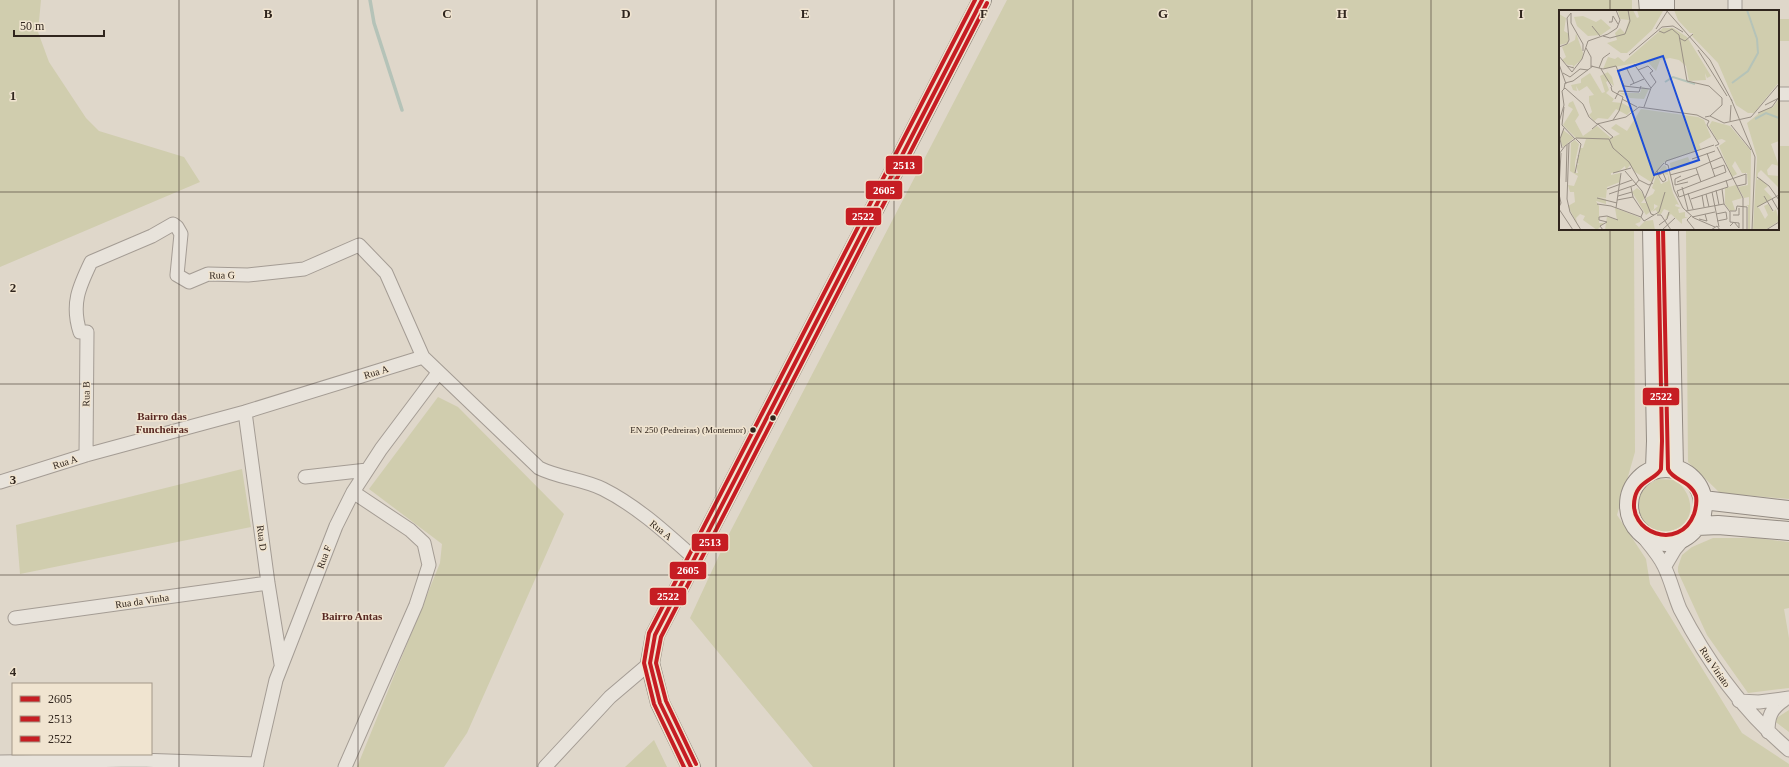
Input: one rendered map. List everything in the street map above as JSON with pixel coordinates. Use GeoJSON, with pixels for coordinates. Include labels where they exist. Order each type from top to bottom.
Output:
{"type":"FeatureCollection","features":[{"type":"Feature","properties":{"kind":"main road"},"geometry":{"type":"LineString","coordinates":[[691,767],[660,703],[650,663],[655,635],[982,0]]}},
{"type":"Feature","properties":{"kind":"main road"},"geometry":{"type":"LineString","coordinates":[[1648,0],[1649,10]]}},
{"type":"Feature","properties":{"kind":"main road"},"geometry":{"type":"LineString","coordinates":[[1652,230],[1656,441],[1655,468]]}},
{"type":"Feature","properties":{"kind":"main road"},"geometry":{"type":"LineString","coordinates":[[1669,230],[1674,468]]}},
{"type":"Feature","properties":{"kind":"main road"},"geometry":{"type":"LineString","coordinates":[[1692,531],[1701,518],[1703,500],[1700,489],[1694,479],[1684,472],[1674,468],[1655,468],[1645,473],[1636,481],[1631,490],[1628,501],[1629,512],[1637,529],[1646,537],[1661,542],[1678,540],[1692,531],[1718,525],[1789,531]]}},
{"type":"Feature","properties":{"kind":"main road"},"geometry":{"type":"LineString","coordinates":[[1703,500],[1789,510]]}},
{"type":"Feature","properties":{"kind":"street","name":"Rua G"},"geometry":{"type":"LineString","coordinates":[[87,332],[80,332],[76,318],[76,298],[91,262],[152,236],[173,224],[177,227],[181,234],[177,275],[189,282],[208,274],[248,275],[304,269],[359,245],[386,273],[423,357]]}},
{"type":"Feature","properties":{"kind":"street","name":"Rua B"},"geometry":{"type":"LineString","coordinates":[[86,456],[87,332]]}},
{"type":"Feature","properties":{"kind":"street","name":"Rua A"},"geometry":{"type":"LineString","coordinates":[[0,482],[86,456],[245,412],[423,357],[539,468],[548,473],[602,489],[628,503],[666,533],[694,558]]}},
{"type":"Feature","properties":{"kind":"street","name":"Rua F"},"geometry":{"type":"LineString","coordinates":[[257,765],[281,664],[336,526],[353,492],[381,449],[438,373]]}},
{"type":"Feature","properties":{"kind":"street","name":"Rua D"},"geometry":{"type":"LineString","coordinates":[[245,412],[268,583],[281,664]]}},
{"type":"Feature","properties":{"kind":"street"},"geometry":{"type":"LineString","coordinates":[[305,477],[367,470]]}},
{"type":"Feature","properties":{"kind":"street"},"geometry":{"type":"LineString","coordinates":[[345,767],[416,605],[429,565],[424,543],[415,534],[353,492]]}},
{"type":"Feature","properties":{"kind":"street","name":"Rua Viriato"},"geometry":{"type":"LineString","coordinates":[[1637,529],[1664,566],[1680,607],[1701,646],[1726,685],[1768,732],[1789,750]]}},
{"type":"Feature","properties":{"kind":"street"},"geometry":{"type":"LineString","coordinates":[[1664,566],[1675,549],[1692,531]]}},
{"type":"Feature","properties":{"kind":"street","name":"Rua da Vinha"},"geometry":{"type":"LineString","coordinates":[[15,618],[268,583]]}},
{"type":"Feature","properties":{"kind":"street"},"geometry":{"type":"LineString","coordinates":[[545,767],[610,697],[650,663]]}},
{"type":"Feature","properties":{"kind":"street"},"geometry":{"type":"LineString","coordinates":[[1739,701],[1759,702],[1786,699]]}},
{"type":"Feature","properties":{"kind":"street"},"geometry":{"type":"LineString","coordinates":[[1752,715],[1786,699]]}},
{"type":"Feature","properties":{"kind":"street"},"geometry":{"type":"LineString","coordinates":[[1768,732],[1768,720],[1771,711],[1786,699]]}},
{"type":"Feature","properties":{"kind":"street"},"geometry":{"type":"LineString","coordinates":[[0,762],[139,760],[257,765]]}},
{"type":"Feature","properties":{"kind":"shaded area"},"geometry":{"type":"Polygon","coordinates":[[[0,0],[41,0],[38,32],[49,62],[86,118],[99,131],[184,157],[200,182],[0,267],[0,0]]]}},
{"type":"Feature","properties":{"kind":"shaded area"},"geometry":{"type":"Polygon","coordinates":[[[1007,0],[1632,0],[1632,10],[1559,10],[1559,230],[1634,230],[1635,452],[1617,515],[1646,559],[1650,584],[1742,733],[1789,764],[1789,767],[813,767],[690,618],[729,534],[1007,0]]]}},
{"type":"Feature","properties":{"kind":"shaded area"},"geometry":{"type":"Polygon","coordinates":[[[1779,19],[1789,19],[1789,41],[1779,41],[1779,19]]]}},
{"type":"Feature","properties":{"kind":"shaded area"},"geometry":{"type":"Polygon","coordinates":[[[1779,146],[1789,146],[1789,499],[1720,493],[1688,462],[1686,230],[1779,230],[1779,146]]]}},
{"type":"Feature","properties":{"kind":"shaded area"},"geometry":{"type":"Polygon","coordinates":[[[438,397],[458,407],[564,514],[467,733],[444,767],[357,767],[440,563],[442,544],[369,489],[438,397]]]}},
{"type":"Feature","properties":{"kind":"shaded area"},"geometry":{"type":"Polygon","coordinates":[[[242,469],[251,527],[20,574],[16,525],[242,469]]]}},
{"type":"Feature","properties":{"kind":"shaded area"},"geometry":{"type":"Polygon","coordinates":[[[1658,479],[1676,480],[1685,491],[1690,504],[1689,517],[1686,522],[1682,526],[1671,531],[1658,532],[1651,530],[1643,525],[1639,519],[1636,499],[1641,491],[1658,479]]]}},
{"type":"Feature","properties":{"kind":"shaded area"},"geometry":{"type":"Polygon","coordinates":[[[1713,538],[1757,538],[1789,542],[1789,608],[1784,609],[1789,638],[1789,688],[1748,693],[1707,635],[1678,572],[1678,567],[1682,555],[1692,547],[1713,538]]]}},
{"type":"Feature","properties":{"kind":"shaded area"},"geometry":{"type":"Polygon","coordinates":[[[1789,710],[1789,732],[1773,720],[1789,710]]]}},
{"type":"Feature","properties":{"kind":"shaded area"},"geometry":{"type":"Polygon","coordinates":[[[654,740],[667,767],[625,767],[654,740]]]}},
{"type":"Feature","properties":{"kind":"waterway"},"geometry":{"type":"LineString","coordinates":[[370,0],[374,23],[402,110]]}},
{"type":"Feature","properties":{"kind":"transit line","name":"2522"},"geometry":{"type":"LineString","coordinates":[[684,767],[654,704],[644,663],[649,633],[975,0]]}},
{"type":"Feature","properties":{"kind":"transit line","name":"2605"},"geometry":{"type":"LineString","coordinates":[[691,767],[660,703],[650,663],[655,635],[982,0]]}},
{"type":"Feature","properties":{"kind":"transit line","name":"2513"},"geometry":{"type":"LineString","coordinates":[[696,764],[666,701],[656,663],[661,637],[987,3]]}},
{"type":"Feature","properties":{"kind":"transit line","name":"2522"},"geometry":{"type":"LineString","coordinates":[[1658,230],[1662,441],[1661,469],[1637,491],[1634,510],[1638,520],[1646,528],[1656,533],[1667,535],[1678,532],[1687,526],[1694,514],[1696,507],[1696,496],[1690,487],[1673,476],[1668,469],[1663,230]]}},
{"type":"Feature","properties":{"kind":"place","name":"EN 250 (Pedreiras) (Montemor)"},"geometry":{"type":"Point","coordinates":[753,430]}},
{"type":"Feature","properties":{"kind":"district","name":"Bairro das Funcheiras"},"geometry":{"type":"Point","coordinates":[162,422]}},
{"type":"Feature","properties":{"kind":"district","name":"Bairro Antas"},"geometry":{"type":"Point","coordinates":[352,616]}}]}
